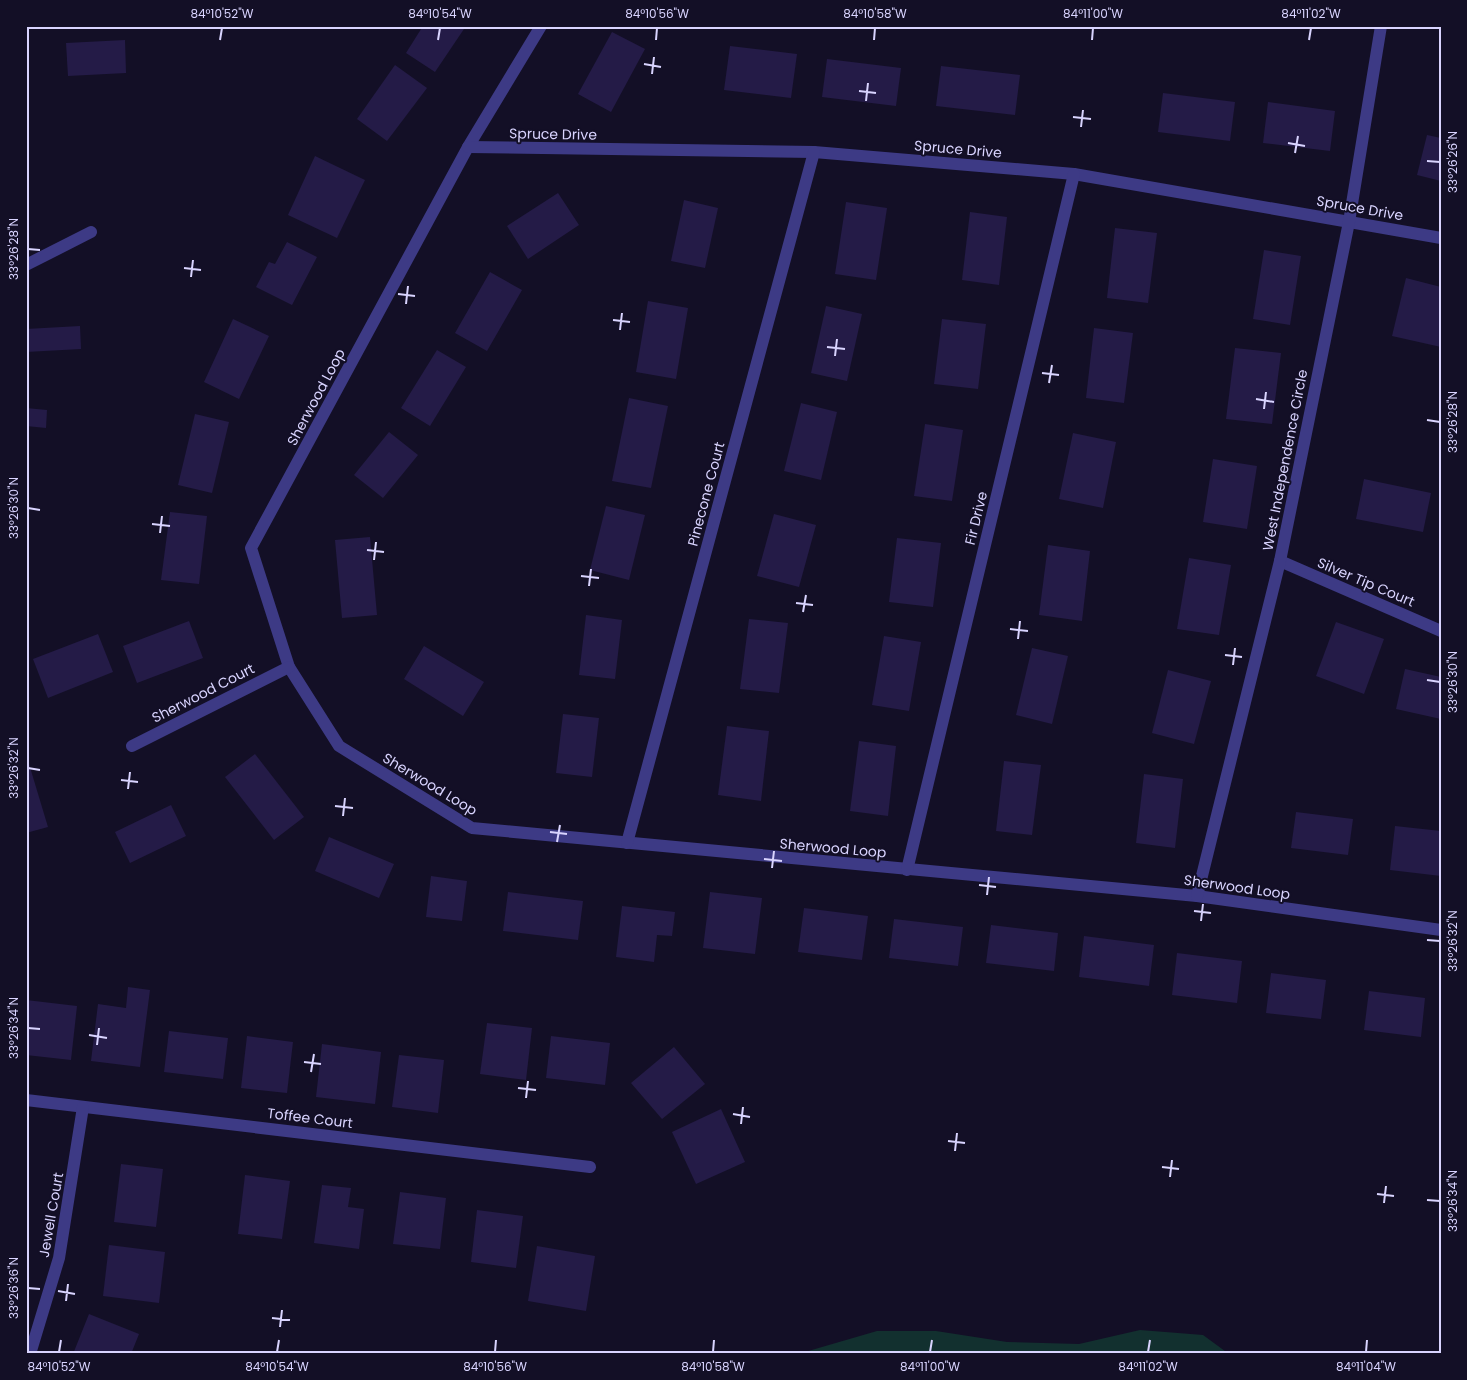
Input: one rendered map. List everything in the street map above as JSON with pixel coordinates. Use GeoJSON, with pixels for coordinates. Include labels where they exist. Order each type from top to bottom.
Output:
{"type":"FeatureCollection","features":[{"type":"Feature","properties":{"kind":"street","name":"Sherwood Loop"},"geometry":{"type":"LineString","coordinates":[[541,26],[468,147],[251,548],[289,667],[339,746],[472,828],[1197,896],[1441,930]]}},
{"type":"Feature","properties":{"kind":"street","name":"West Independence Circle"},"geometry":{"type":"LineString","coordinates":[[1197,896],[1280,561],[1349,222],[1381,26]]}},
{"type":"Feature","properties":{"kind":"street","name":"Spruce Drive"},"geometry":{"type":"LineString","coordinates":[[468,147],[814,152],[1074,174],[1441,238]]}},
{"type":"Feature","properties":{"kind":"street","name":"Pinecone Court"},"geometry":{"type":"LineString","coordinates":[[627,843],[814,152]]}},
{"type":"Feature","properties":{"kind":"street","name":"Fir Drive"},"geometry":{"type":"LineString","coordinates":[[907,870],[1074,174]]}},
{"type":"Feature","properties":{"kind":"street"},"geometry":{"type":"LineString","coordinates":[[26,265],[91,232]]}},
{"type":"Feature","properties":{"kind":"street","name":"Silver Tip Court"},"geometry":{"type":"LineString","coordinates":[[1280,561],[1441,631]]}},
{"type":"Feature","properties":{"kind":"street","name":"Sherwood Court"},"geometry":{"type":"LineString","coordinates":[[132,746],[289,667]]}},
{"type":"Feature","properties":{"kind":"street","name":"Toffee Court"},"geometry":{"type":"LineString","coordinates":[[26,1100],[590,1167]]}},
{"type":"Feature","properties":{"kind":"street","name":"Jewell Court"},"geometry":{"type":"LineString","coordinates":[[30,1354],[59,1258],[83,1107]]}},
{"type":"Feature","properties":{"kind":"green space"},"geometry":{"type":"Polygon","coordinates":[[[1140,1330],[1203,1335],[1229,1354],[798,1354],[877,1331],[936,1331],[1007,1342],[1079,1344],[1140,1330]]]}},
{"type":"Feature","properties":{"kind":"building"},"geometry":{"type":"Polygon","coordinates":[[[423,26],[466,26],[435,72],[406,53],[423,26]]]}},
{"type":"Feature","properties":{"kind":"building"},"geometry":{"type":"Polygon","coordinates":[[[612,32],[645,49],[611,112],[578,94],[612,32]]]}},
{"type":"Feature","properties":{"kind":"building"},"geometry":{"type":"Polygon","coordinates":[[[125,40],[126,73],[68,76],[66,43],[125,40]]]}},
{"type":"Feature","properties":{"kind":"building"},"geometry":{"type":"Polygon","coordinates":[[[730,46],[797,54],[791,98],[724,90],[730,46]]]}},
{"type":"Feature","properties":{"kind":"building"},"geometry":{"type":"Polygon","coordinates":[[[827,59],[901,68],[896,106],[822,97],[827,59]]]}},
{"type":"Feature","properties":{"kind":"building"},"geometry":{"type":"Polygon","coordinates":[[[395,65],[427,88],[387,141],[357,119],[395,65]]]}},
{"type":"Feature","properties":{"kind":"building"},"geometry":{"type":"Polygon","coordinates":[[[941,66],[1020,75],[1015,115],[936,106],[941,66]]]}},
{"type":"Feature","properties":{"kind":"building"},"geometry":{"type":"Polygon","coordinates":[[[1163,93],[1235,102],[1230,141],[1158,132],[1163,93]]]}},
{"type":"Feature","properties":{"kind":"building"},"geometry":{"type":"Polygon","coordinates":[[[1268,102],[1335,111],[1330,151],[1263,143],[1268,102]]]}},
{"type":"Feature","properties":{"kind":"building"},"geometry":{"type":"Polygon","coordinates":[[[1427,135],[1441,138],[1441,181],[1417,175],[1427,135]]]}},
{"type":"Feature","properties":{"kind":"building"},"geometry":{"type":"Polygon","coordinates":[[[315,156],[365,180],[337,238],[288,215],[315,156]]]}},
{"type":"Feature","properties":{"kind":"building"},"geometry":{"type":"Polygon","coordinates":[[[558,193],[579,225],[528,259],[507,226],[558,193]]]}},
{"type":"Feature","properties":{"kind":"building"},"geometry":{"type":"Polygon","coordinates":[[[684,200],[718,208],[705,268],[671,261],[684,200]]]}},
{"type":"Feature","properties":{"kind":"building"},"geometry":{"type":"Polygon","coordinates":[[[846,202],[887,208],[876,280],[835,274],[846,202]]]}},
{"type":"Feature","properties":{"kind":"building"},"geometry":{"type":"Polygon","coordinates":[[[970,212],[1007,217],[999,285],[962,280],[970,212]]]}},
{"type":"Feature","properties":{"kind":"building"},"geometry":{"type":"Polygon","coordinates":[[[1115,228],[1157,233],[1148,303],[1107,298],[1115,228]]]}},
{"type":"Feature","properties":{"kind":"building"},"geometry":{"type":"Polygon","coordinates":[[[287,242],[317,257],[292,305],[256,287],[269,262],[275,264],[287,242]]]}},
{"type":"Feature","properties":{"kind":"building"},"geometry":{"type":"Polygon","coordinates":[[[1264,250],[1301,256],[1290,325],[1253,319],[1264,250]]]}},
{"type":"Feature","properties":{"kind":"building"},"geometry":{"type":"Polygon","coordinates":[[[490,272],[522,290],[487,351],[455,333],[490,272]]]}},
{"type":"Feature","properties":{"kind":"building"},"geometry":{"type":"Polygon","coordinates":[[[1406,278],[1441,287],[1441,347],[1392,336],[1406,278]]]}},
{"type":"Feature","properties":{"kind":"building"},"geometry":{"type":"Polygon","coordinates":[[[648,301],[688,308],[676,379],[636,372],[648,301]]]}},
{"type":"Feature","properties":{"kind":"building"},"geometry":{"type":"Polygon","coordinates":[[[826,306],[862,314],[847,381],[811,373],[826,306]]]}},
{"type":"Feature","properties":{"kind":"building"},"geometry":{"type":"Polygon","coordinates":[[[233,319],[269,336],[239,399],[204,382],[233,319]]]}},
{"type":"Feature","properties":{"kind":"building"},"geometry":{"type":"Polygon","coordinates":[[[942,319],[986,324],[978,389],[934,384],[942,319]]]}},
{"type":"Feature","properties":{"kind":"building"},"geometry":{"type":"Polygon","coordinates":[[[80,326],[81,349],[26,352],[26,329],[80,326]]]}},
{"type":"Feature","properties":{"kind":"building"},"geometry":{"type":"Polygon","coordinates":[[[1094,328],[1133,333],[1124,403],[1086,398],[1094,328]]]}},
{"type":"Feature","properties":{"kind":"building"},"geometry":{"type":"Polygon","coordinates":[[[1235,348],[1281,353],[1272,424],[1226,419],[1235,348]]]}},
{"type":"Feature","properties":{"kind":"building"},"geometry":{"type":"Polygon","coordinates":[[[437,350],[466,367],[430,426],[401,408],[437,350]]]}},
{"type":"Feature","properties":{"kind":"building"},"geometry":{"type":"Polygon","coordinates":[[[629,398],[668,406],[651,488],[612,481],[629,398]]]}},
{"type":"Feature","properties":{"kind":"building"},"geometry":{"type":"Polygon","coordinates":[[[801,403],[837,412],[821,480],[784,471],[801,403]]]}},
{"type":"Feature","properties":{"kind":"building"},"geometry":{"type":"Polygon","coordinates":[[[26,408],[47,410],[46,428],[26,426],[26,408]]]}},
{"type":"Feature","properties":{"kind":"building"},"geometry":{"type":"Polygon","coordinates":[[[195,414],[229,422],[212,493],[178,485],[195,414]]]}},
{"type":"Feature","properties":{"kind":"building"},"geometry":{"type":"Polygon","coordinates":[[[925,424],[963,430],[952,501],[914,496],[925,424]]]}},
{"type":"Feature","properties":{"kind":"building"},"geometry":{"type":"Polygon","coordinates":[[[389,432],[418,455],[383,498],[354,475],[389,432]]]}},
{"type":"Feature","properties":{"kind":"building"},"geometry":{"type":"Polygon","coordinates":[[[1073,433],[1116,442],[1103,508],[1059,499],[1073,433]]]}},
{"type":"Feature","properties":{"kind":"building"},"geometry":{"type":"Polygon","coordinates":[[[1213,459],[1257,466],[1247,529],[1203,522],[1213,459]]]}},
{"type":"Feature","properties":{"kind":"building"},"geometry":{"type":"Polygon","coordinates":[[[1364,479],[1431,493],[1423,532],[1356,519],[1364,479]]]}},
{"type":"Feature","properties":{"kind":"building"},"geometry":{"type":"Polygon","coordinates":[[[606,506],[645,515],[629,580],[590,570],[606,506]]]}},
{"type":"Feature","properties":{"kind":"building"},"geometry":{"type":"Polygon","coordinates":[[[170,512],[207,516],[199,584],[161,580],[170,512]]]}},
{"type":"Feature","properties":{"kind":"building"},"geometry":{"type":"Polygon","coordinates":[[[774,514],[816,525],[799,587],[757,576],[774,514]]]}},
{"type":"Feature","properties":{"kind":"building"},"geometry":{"type":"Polygon","coordinates":[[[370,537],[377,615],[342,618],[335,540],[370,537]]]}},
{"type":"Feature","properties":{"kind":"building"},"geometry":{"type":"Polygon","coordinates":[[[897,538],[941,543],[933,607],[889,602],[897,538]]]}},
{"type":"Feature","properties":{"kind":"building"},"geometry":{"type":"Polygon","coordinates":[[[1048,545],[1090,551],[1082,621],[1039,615],[1048,545]]]}},
{"type":"Feature","properties":{"kind":"building"},"geometry":{"type":"Polygon","coordinates":[[[1189,558],[1231,565],[1219,635],[1177,629],[1189,558]]]}},
{"type":"Feature","properties":{"kind":"building"},"geometry":{"type":"Polygon","coordinates":[[[586,615],[622,620],[615,679],[579,675],[586,615]]]}},
{"type":"Feature","properties":{"kind":"building"},"geometry":{"type":"Polygon","coordinates":[[[749,619],[788,623],[779,693],[740,689],[749,619]]]}},
{"type":"Feature","properties":{"kind":"building"},"geometry":{"type":"Polygon","coordinates":[[[189,621],[203,658],[137,683],[123,646],[189,621]]]}},
{"type":"Feature","properties":{"kind":"building"},"geometry":{"type":"Polygon","coordinates":[[[1336,622],[1384,639],[1364,694],[1316,676],[1336,622]]]}},
{"type":"Feature","properties":{"kind":"building"},"geometry":{"type":"Polygon","coordinates":[[[98,634],[113,672],[48,698],[33,659],[98,634]]]}},
{"type":"Feature","properties":{"kind":"building"},"geometry":{"type":"Polygon","coordinates":[[[884,636],[921,642],[909,711],[872,705],[884,636]]]}},
{"type":"Feature","properties":{"kind":"building"},"geometry":{"type":"Polygon","coordinates":[[[424,646],[484,682],[463,716],[404,679],[424,646]]]}},
{"type":"Feature","properties":{"kind":"building"},"geometry":{"type":"Polygon","coordinates":[[[1032,648],[1068,656],[1052,724],[1016,715],[1032,648]]]}},
{"type":"Feature","properties":{"kind":"building"},"geometry":{"type":"Polygon","coordinates":[[[1405,669],[1441,677],[1441,719],[1396,709],[1405,669]]]}},
{"type":"Feature","properties":{"kind":"building"},"geometry":{"type":"Polygon","coordinates":[[[1168,670],[1211,681],[1194,744],[1152,733],[1168,670]]]}},
{"type":"Feature","properties":{"kind":"building"},"geometry":{"type":"Polygon","coordinates":[[[563,714],[599,718],[592,777],[556,773],[563,714]]]}},
{"type":"Feature","properties":{"kind":"building"},"geometry":{"type":"Polygon","coordinates":[[[727,726],[769,731],[761,801],[718,795],[727,726]]]}},
{"type":"Feature","properties":{"kind":"building"},"geometry":{"type":"Polygon","coordinates":[[[859,741],[896,746],[888,816],[850,811],[859,741]]]}},
{"type":"Feature","properties":{"kind":"building"},"geometry":{"type":"Polygon","coordinates":[[[26,754],[48,827],[26,833],[26,754]]]}},
{"type":"Feature","properties":{"kind":"building"},"geometry":{"type":"Polygon","coordinates":[[[255,754],[304,817],[274,840],[225,777],[255,754]]]}},
{"type":"Feature","properties":{"kind":"building"},"geometry":{"type":"Polygon","coordinates":[[[1004,761],[1041,765],[1032,835],[996,831],[1004,761]]]}},
{"type":"Feature","properties":{"kind":"building"},"geometry":{"type":"Polygon","coordinates":[[[1144,774],[1183,779],[1175,848],[1136,843],[1144,774]]]}},
{"type":"Feature","properties":{"kind":"building"},"geometry":{"type":"Polygon","coordinates":[[[171,805],[186,836],[130,863],[115,832],[171,805]]]}},
{"type":"Feature","properties":{"kind":"building"},"geometry":{"type":"Polygon","coordinates":[[[1296,812],[1353,819],[1348,855],[1291,848],[1296,812]]]}},
{"type":"Feature","properties":{"kind":"building"},"geometry":{"type":"Polygon","coordinates":[[[1395,826],[1441,831],[1441,876],[1390,870],[1395,826]]]}},
{"type":"Feature","properties":{"kind":"building"},"geometry":{"type":"Polygon","coordinates":[[[329,837],[394,864],[379,898],[315,871],[329,837]]]}},
{"type":"Feature","properties":{"kind":"building"},"geometry":{"type":"Polygon","coordinates":[[[431,876],[467,881],[462,921],[426,917],[431,876]]]}},
{"type":"Feature","properties":{"kind":"building"},"geometry":{"type":"Polygon","coordinates":[[[508,892],[583,901],[578,940],[503,931],[508,892]]]}},
{"type":"Feature","properties":{"kind":"building"},"geometry":{"type":"Polygon","coordinates":[[[710,892],[762,898],[755,954],[703,948],[710,892]]]}},
{"type":"Feature","properties":{"kind":"building"},"geometry":{"type":"Polygon","coordinates":[[[622,906],[675,912],[672,936],[657,935],[654,962],[616,957],[622,906]]]}},
{"type":"Feature","properties":{"kind":"building"},"geometry":{"type":"Polygon","coordinates":[[[804,908],[868,916],[862,960],[798,952],[804,908]]]}},
{"type":"Feature","properties":{"kind":"building"},"geometry":{"type":"Polygon","coordinates":[[[894,919],[963,927],[958,966],[889,958],[894,919]]]}},
{"type":"Feature","properties":{"kind":"building"},"geometry":{"type":"Polygon","coordinates":[[[991,925],[1058,933],[1054,971],[986,963],[991,925]]]}},
{"type":"Feature","properties":{"kind":"building"},"geometry":{"type":"Polygon","coordinates":[[[1084,936],[1154,945],[1149,986],[1079,977],[1084,936]]]}},
{"type":"Feature","properties":{"kind":"building"},"geometry":{"type":"Polygon","coordinates":[[[1177,953],[1242,961],[1237,1003],[1172,995],[1177,953]]]}},
{"type":"Feature","properties":{"kind":"building"},"geometry":{"type":"Polygon","coordinates":[[[1271,973],[1326,980],[1321,1019],[1266,1013],[1271,973]]]}},
{"type":"Feature","properties":{"kind":"building"},"geometry":{"type":"Polygon","coordinates":[[[128,987],[150,990],[140,1067],[91,1061],[98,1004],[126,1008],[128,987]]]}},
{"type":"Feature","properties":{"kind":"building"},"geometry":{"type":"Polygon","coordinates":[[[1369,991],[1425,998],[1421,1037],[1364,1030],[1369,991]]]}},
{"type":"Feature","properties":{"kind":"building"},"geometry":{"type":"Polygon","coordinates":[[[26,1000],[77,1006],[71,1060],[26,1055],[26,1000]]]}},
{"type":"Feature","properties":{"kind":"building"},"geometry":{"type":"Polygon","coordinates":[[[487,1023],[532,1028],[526,1080],[480,1074],[487,1023]]]}},
{"type":"Feature","properties":{"kind":"building"},"geometry":{"type":"Polygon","coordinates":[[[169,1031],[228,1038],[223,1079],[164,1072],[169,1031]]]}},
{"type":"Feature","properties":{"kind":"building"},"geometry":{"type":"Polygon","coordinates":[[[247,1036],[293,1042],[287,1093],[241,1088],[247,1036]]]}},
{"type":"Feature","properties":{"kind":"building"},"geometry":{"type":"Polygon","coordinates":[[[551,1036],[610,1043],[605,1085],[546,1078],[551,1036]]]}},
{"type":"Feature","properties":{"kind":"building"},"geometry":{"type":"Polygon","coordinates":[[[322,1044],[381,1052],[375,1104],[316,1097],[322,1044]]]}},
{"type":"Feature","properties":{"kind":"building"},"geometry":{"type":"Polygon","coordinates":[[[674,1047],[705,1084],[662,1119],[631,1083],[674,1047]]]}},
{"type":"Feature","properties":{"kind":"building"},"geometry":{"type":"Polygon","coordinates":[[[399,1055],[444,1060],[438,1113],[392,1107],[399,1055]]]}},
{"type":"Feature","properties":{"kind":"building"},"geometry":{"type":"Polygon","coordinates":[[[721,1109],[745,1162],[696,1184],[672,1132],[721,1109]]]}},
{"type":"Feature","properties":{"kind":"building"},"geometry":{"type":"Polygon","coordinates":[[[121,1164],[163,1169],[156,1227],[114,1222],[121,1164]]]}},
{"type":"Feature","properties":{"kind":"building"},"geometry":{"type":"Polygon","coordinates":[[[245,1175],[290,1181],[282,1239],[238,1234],[245,1175]]]}},
{"type":"Feature","properties":{"kind":"building"},"geometry":{"type":"Polygon","coordinates":[[[322,1185],[351,1188],[348,1207],[364,1209],[359,1249],[314,1243],[322,1185]]]}},
{"type":"Feature","properties":{"kind":"building"},"geometry":{"type":"Polygon","coordinates":[[[400,1192],[446,1198],[440,1249],[393,1244],[400,1192]]]}},
{"type":"Feature","properties":{"kind":"building"},"geometry":{"type":"Polygon","coordinates":[[[477,1210],[523,1216],[516,1268],[471,1262],[477,1210]]]}},
{"type":"Feature","properties":{"kind":"building"},"geometry":{"type":"Polygon","coordinates":[[[109,1245],[165,1252],[159,1303],[103,1296],[109,1245]]]}},
{"type":"Feature","properties":{"kind":"building"},"geometry":{"type":"Polygon","coordinates":[[[537,1246],[595,1256],[586,1311],[528,1301],[537,1246]]]}},
{"type":"Feature","properties":{"kind":"building"},"geometry":{"type":"Polygon","coordinates":[[[89,1314],[139,1334],[131,1354],[73,1354],[89,1314]]]}}]}
